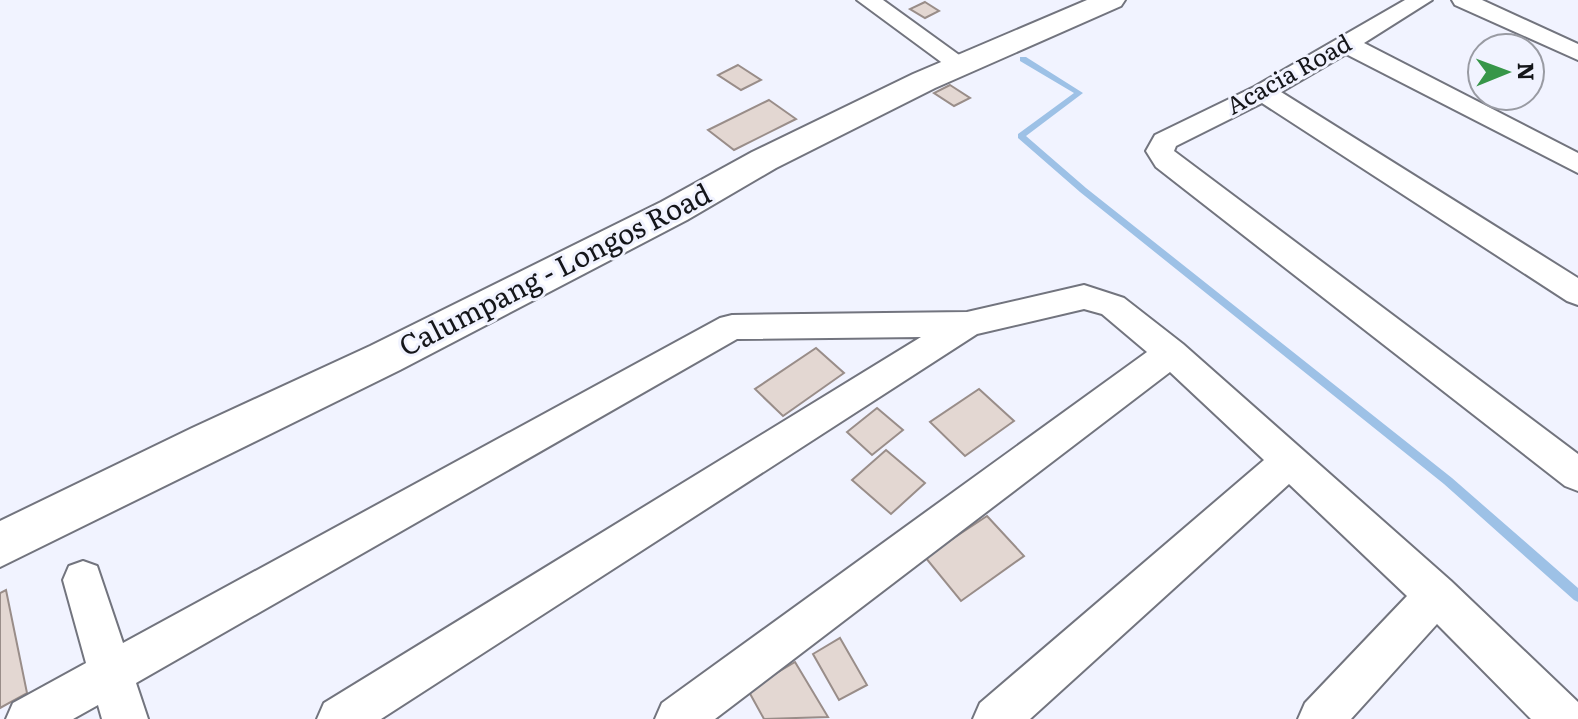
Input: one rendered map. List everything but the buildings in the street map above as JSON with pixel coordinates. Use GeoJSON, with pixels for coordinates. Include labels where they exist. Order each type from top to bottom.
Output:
{"type":"FeatureCollection","features":[{"type":"Feature","properties":{"kind":"street"},"geometry":{"type":"LineString","coordinates":[[868,0],[961,65]]}},
{"type":"Feature","properties":{"kind":"street","name":"Calumpang - Longos Road"},"geometry":{"type":"LineString","coordinates":[[0,545],[208,441],[385,358],[674,211],[764,160],[961,65],[1111,0]]}},
{"type":"Feature","properties":{"kind":"street","name":"Acacia Road"},"geometry":{"type":"LineString","coordinates":[[1421,0],[1263,92],[1165,141],[1160,151],[1166,161],[1578,475]]}},
{"type":"Feature","properties":{"kind":"street"},"geometry":{"type":"LineString","coordinates":[[1463,0],[1578,53]]}},
{"type":"Feature","properties":{"kind":"street"},"geometry":{"type":"LineString","coordinates":[[1346,44],[1578,164]]}},
{"type":"Feature","properties":{"kind":"street"},"geometry":{"type":"LineString","coordinates":[[1263,92],[1578,293]]}},
{"type":"Feature","properties":{"kind":"street"},"geometry":{"type":"LineString","coordinates":[[29,719],[732,327],[967,324],[1084,297],[1113,306],[1171,353],[1436,595],[1563,719]]}},
{"type":"Feature","properties":{"kind":"street"},"geometry":{"type":"LineString","coordinates":[[340,719],[967,324]]}},
{"type":"Feature","properties":{"kind":"street"},"geometry":{"type":"LineString","coordinates":[[678,719],[1171,353]]}},
{"type":"Feature","properties":{"kind":"street"},"geometry":{"type":"LineString","coordinates":[[996,719],[1288,462]]}},
{"type":"Feature","properties":{"kind":"street"},"geometry":{"type":"LineString","coordinates":[[83,580],[125,719]]}},
{"type":"Feature","properties":{"kind":"street"},"geometry":{"type":"LineString","coordinates":[[1321,719],[1436,595]]}},
{"type":"Feature","properties":{"kind":"waterway"},"geometry":{"type":"LineString","coordinates":[[1023,59],[1079,93],[1021,136],[1083,190],[1448,481],[1578,596]]}}]}
